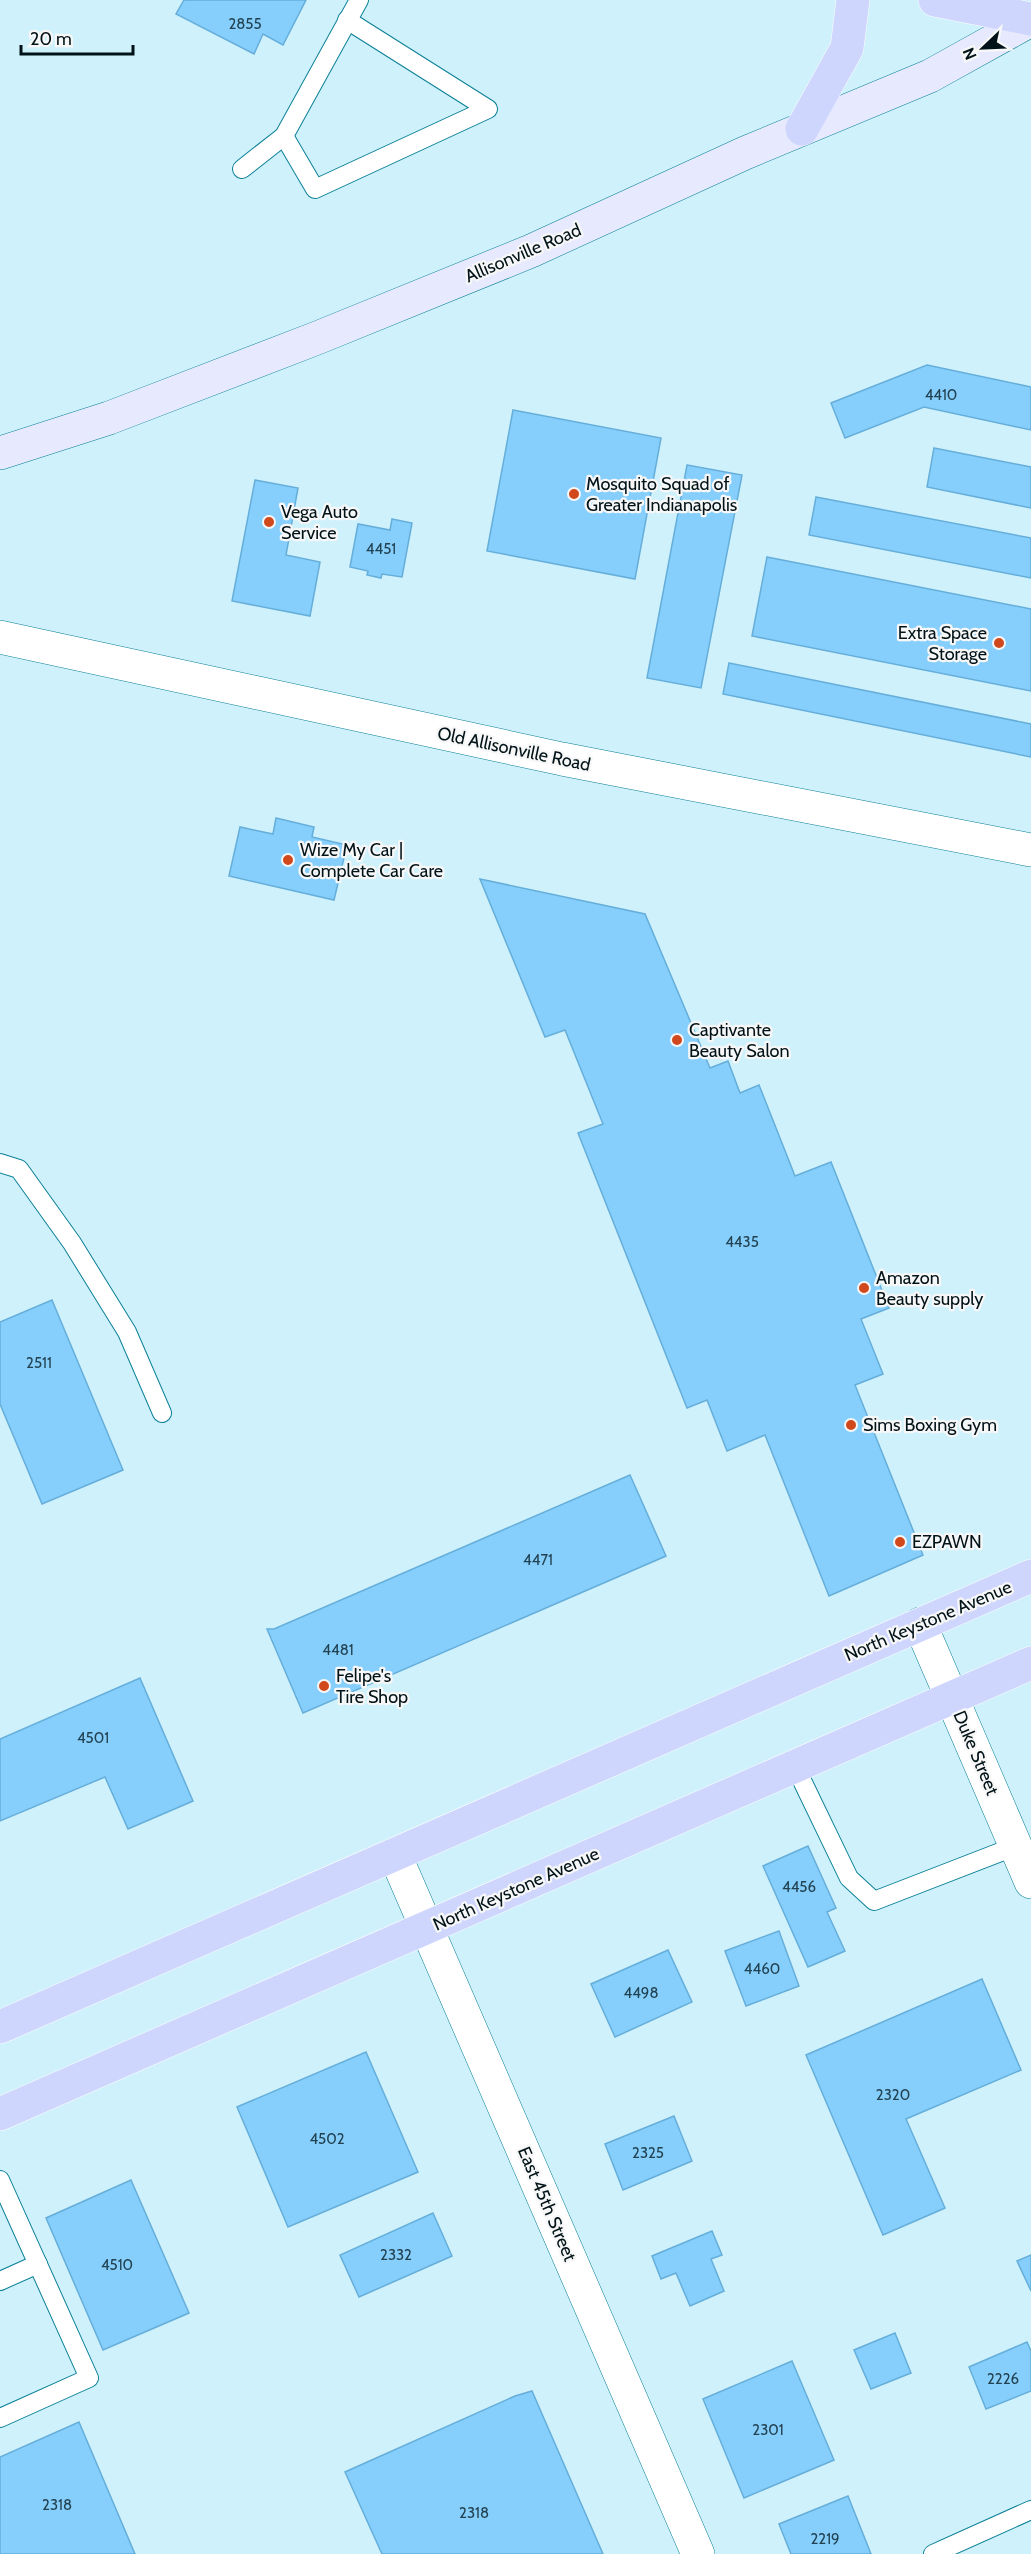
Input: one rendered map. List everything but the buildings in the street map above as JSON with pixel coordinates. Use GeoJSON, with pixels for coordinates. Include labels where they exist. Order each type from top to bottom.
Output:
{"type":"FeatureCollection","features":[{"type":"Feature","properties":{"kind":"main road"},"geometry":{"type":"LineString","coordinates":[[802,129],[847,48],[853,0]]}},
{"type":"Feature","properties":{"kind":"main road"},"geometry":{"type":"LineString","coordinates":[[935,0],[1031,19]]}},
{"type":"Feature","properties":{"kind":"main road"},"geometry":{"type":"LineString","coordinates":[[1024,0],[1031,19]]}},
{"type":"Feature","properties":{"kind":"main road","name":"Allisonville Road"},"geometry":{"type":"LineString","coordinates":[[0,453],[109,418],[531,251],[802,129],[930,76],[1031,19]]}},
{"type":"Feature","properties":{"kind":"main road","name":"North Keystone Avenue"},"geometry":{"type":"LineString","coordinates":[[0,2027],[1031,1576]]}},
{"type":"Feature","properties":{"kind":"main road","name":"North Keystone Avenue"},"geometry":{"type":"LineString","coordinates":[[0,2114],[1031,1663]]}},
{"type":"Feature","properties":{"kind":"street","name":"Old Allisonville Road"},"geometry":{"type":"LineString","coordinates":[[0,637],[562,759],[1031,850]]}},
{"type":"Feature","properties":{"kind":"street","name":"Duke Street"},"geometry":{"type":"LineString","coordinates":[[920,1624],[1031,1882]]}},
{"type":"Feature","properties":{"kind":"street","name":"East 45th Street"},"geometry":{"type":"LineString","coordinates":[[395,1855],[698,2554]]}},
{"type":"Feature","properties":{"kind":"lane"},"geometry":{"type":"LineString","coordinates":[[242,169],[284,136],[359,0]]}},
{"type":"Feature","properties":{"kind":"lane"},"geometry":{"type":"LineString","coordinates":[[284,136],[315,189],[488,109],[347,20]]}},
{"type":"Feature","properties":{"kind":"lane"},"geometry":{"type":"LineString","coordinates":[[0,1163],[19,1169],[72,1244],[127,1332],[162,1413]]}},
{"type":"Feature","properties":{"kind":"lane"},"geometry":{"type":"LineString","coordinates":[[795,1766],[849,1878],[874,1901],[1016,1846]]}},
{"type":"Feature","properties":{"kind":"lane"},"geometry":{"type":"LineString","coordinates":[[0,2180],[89,2378],[0,2418]]}},
{"type":"Feature","properties":{"kind":"lane"},"geometry":{"type":"LineString","coordinates":[[0,2281],[38,2264]]}},
{"type":"Feature","properties":{"kind":"lane"},"geometry":{"type":"LineString","coordinates":[[933,2554],[1031,2510]]}},
{"type":"Feature","properties":{"kind":"place","name":"Mosquito Squad of Greater Indianapolis"},"geometry":{"type":"Point","coordinates":[574,494]}},
{"type":"Feature","properties":{"kind":"place","name":"Vega Auto Service"},"geometry":{"type":"Point","coordinates":[269,522]}},
{"type":"Feature","properties":{"kind":"place","name":"Extra Space Storage"},"geometry":{"type":"Point","coordinates":[999,643]}},
{"type":"Feature","properties":{"kind":"place","name":"Wize My Car | Complete Car Care"},"geometry":{"type":"Point","coordinates":[288,860]}},
{"type":"Feature","properties":{"kind":"place","name":"Captivante Beauty Salon"},"geometry":{"type":"Point","coordinates":[677,1040]}},
{"type":"Feature","properties":{"kind":"place","name":"Amazon Beauty supply"},"geometry":{"type":"Point","coordinates":[864,1288]}},
{"type":"Feature","properties":{"kind":"place","name":"Sims Boxing Gym"},"geometry":{"type":"Point","coordinates":[851,1425]}},
{"type":"Feature","properties":{"kind":"place","name":"EZPAWN"},"geometry":{"type":"Point","coordinates":[900,1542]}},
{"type":"Feature","properties":{"kind":"place","name":"Felipe's Tire Shop"},"geometry":{"type":"Point","coordinates":[324,1686]}}]}
